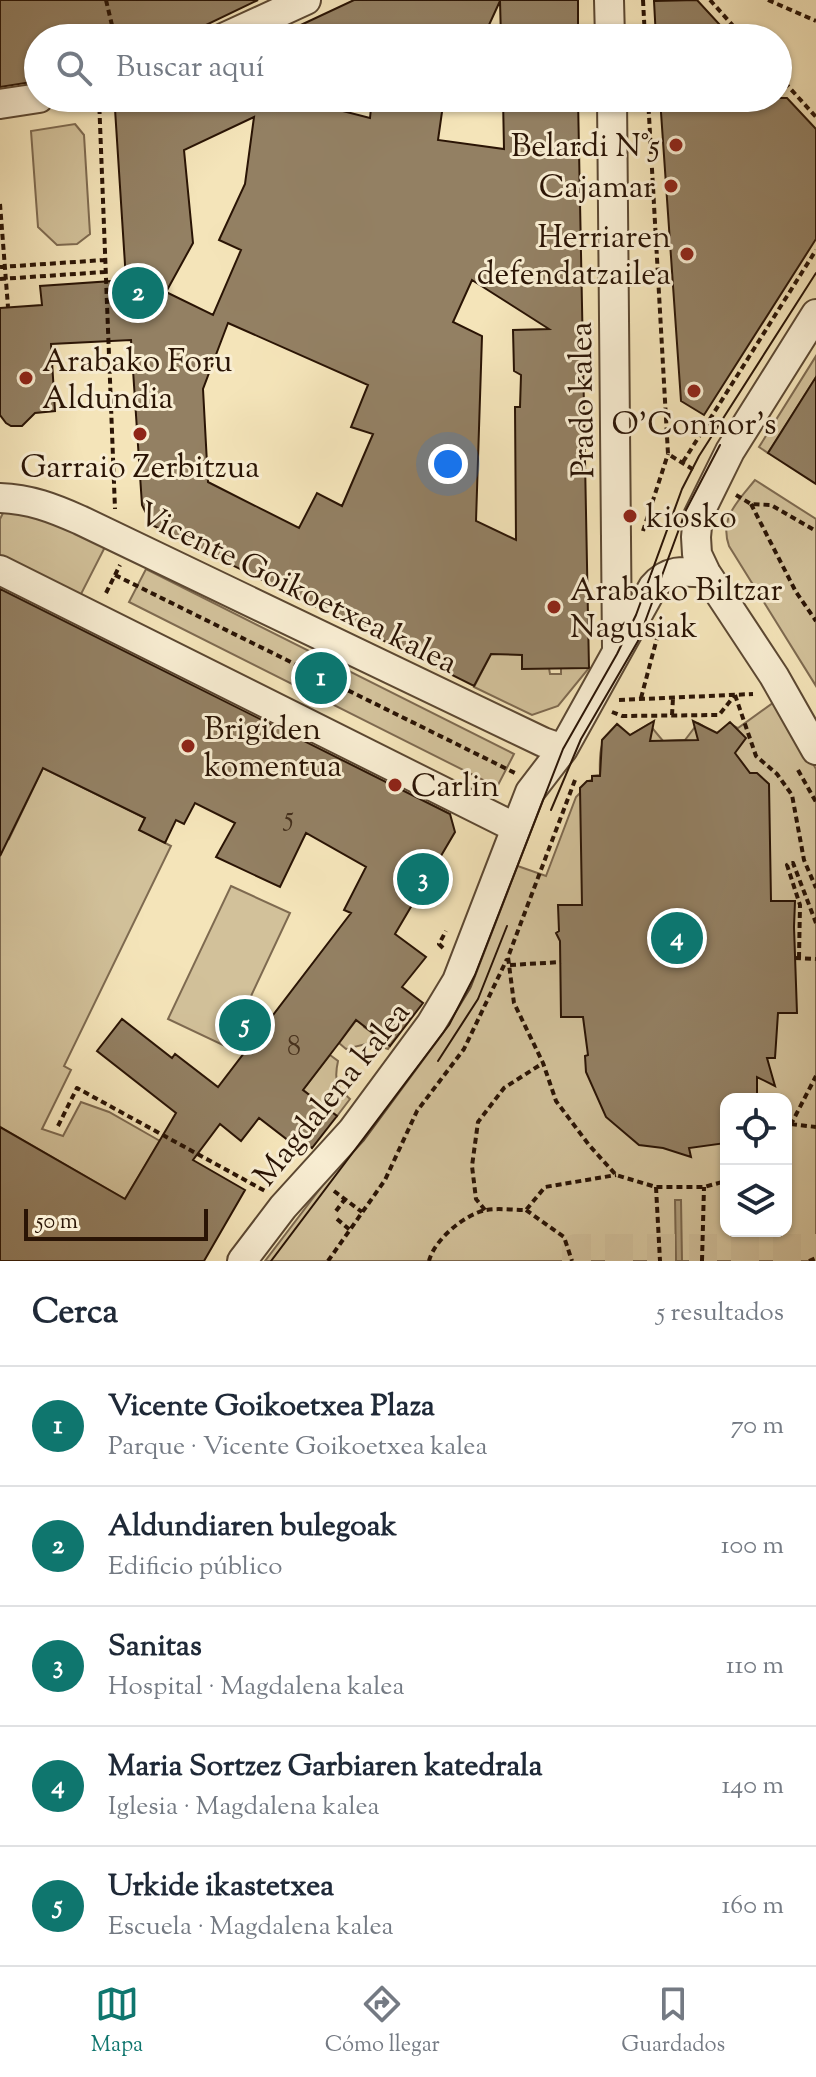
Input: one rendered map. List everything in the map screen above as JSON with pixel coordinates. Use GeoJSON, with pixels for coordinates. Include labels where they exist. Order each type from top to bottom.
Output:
{"type":"FeatureCollection","features":[{"type":"Feature","properties":{"kind":"street"},"geometry":{"type":"LineString","coordinates":[[254,24],[306,0]]}},
{"type":"Feature","properties":{"kind":"street"},"geometry":{"type":"LineString","coordinates":[[609,0],[610,24]]}},
{"type":"Feature","properties":{"kind":"street"},"geometry":{"type":"LineString","coordinates":[[0,104],[24,100]]}},
{"type":"Feature","properties":{"kind":"street","name":"Prado kalea"},"geometry":{"type":"LineString","coordinates":[[612,112],[617,654]]}},
{"type":"Feature","properties":{"kind":"street"},"geometry":{"type":"LineString","coordinates":[[816,314],[713,481],[698,516],[702,564],[774,676],[816,750]]}},
{"type":"Feature","properties":{"kind":"street","name":"Vicente Goikoetxea kalea"},"geometry":{"type":"LineString","coordinates":[[0,498],[18,498],[43,504],[561,753]]}},
{"type":"Feature","properties":{"kind":"street","name":"Magdalena kalea"},"geometry":{"type":"LineString","coordinates":[[242,1261],[283,1207],[352,1131],[431,1024],[457,981],[530,792],[561,753],[653,587],[661,577],[702,564]]}},
{"type":"Feature","properties":{"kind":"street"},"geometry":{"type":"LineString","coordinates":[[0,570],[516,828]]}},
{"type":"Feature","properties":{"kind":"path"},"geometry":{"type":"LineString","coordinates":[[106,0],[112,24]]}},
{"type":"Feature","properties":{"kind":"path"},"geometry":{"type":"LineString","coordinates":[[643,0],[644,24]]}},
{"type":"Feature","properties":{"kind":"path"},"geometry":{"type":"LineString","coordinates":[[710,0],[731,24]]}},
{"type":"Feature","properties":{"kind":"path"},"geometry":{"type":"LineString","coordinates":[[768,0],[816,21]]}},
{"type":"Feature","properties":{"kind":"path"},"geometry":{"type":"LineString","coordinates":[[792,90],[816,117]]}},
{"type":"Feature","properties":{"kind":"path"},"geometry":{"type":"LineString","coordinates":[[100,112],[115,512]]}},
{"type":"Feature","properties":{"kind":"path"},"geometry":{"type":"LineString","coordinates":[[642,535],[668,454],[649,112]]}},
{"type":"Feature","properties":{"kind":"path"},"geometry":{"type":"LineString","coordinates":[[0,204],[2,267],[8,307]]}},
{"type":"Feature","properties":{"kind":"path"},"geometry":{"type":"LineString","coordinates":[[682,462],[816,250]]}},
{"type":"Feature","properties":{"kind":"path"},"geometry":{"type":"LineString","coordinates":[[2,267],[105,260]]}},
{"type":"Feature","properties":{"kind":"path"},"geometry":{"type":"LineString","coordinates":[[3,279],[106,272]]}},
{"type":"Feature","properties":{"kind":"path"},"geometry":{"type":"LineString","coordinates":[[668,454],[751,504],[771,505],[816,531]]}},
{"type":"Feature","properties":{"kind":"path"},"geometry":{"type":"LineString","coordinates":[[751,504],[796,592],[816,621]]}},
{"type":"Feature","properties":{"kind":"path"},"geometry":{"type":"LineString","coordinates":[[94,617],[131,545]]}},
{"type":"Feature","properties":{"kind":"path"},"geometry":{"type":"LineString","coordinates":[[115,575],[523,777],[561,753]]}},
{"type":"Feature","properties":{"kind":"path"},"geometry":{"type":"LineString","coordinates":[[735,695],[719,715],[622,716],[612,712],[615,701],[735,695]]}},
{"type":"Feature","properties":{"kind":"path"},"geometry":{"type":"LineString","coordinates":[[735,695],[756,756],[777,774],[792,795],[804,860],[816,888]]}},
{"type":"Feature","properties":{"kind":"path"},"geometry":{"type":"LineString","coordinates":[[672,715],[673,698]]}},
{"type":"Feature","properties":{"kind":"path"},"geometry":{"type":"LineString","coordinates":[[328,1261],[385,1180],[417,1111],[464,1049],[508,957],[561,753]]}},
{"type":"Feature","properties":{"kind":"path"},"geometry":{"type":"LineString","coordinates":[[816,923],[793,863],[787,865],[800,905],[797,958],[816,959]]}},
{"type":"Feature","properties":{"kind":"path"},"geometry":{"type":"LineString","coordinates":[[446,930],[439,944],[446,952]]}},
{"type":"Feature","properties":{"kind":"path"},"geometry":{"type":"LineString","coordinates":[[508,957],[514,1003],[543,1063],[556,1101],[616,1175]]}},
{"type":"Feature","properties":{"kind":"path"},"geometry":{"type":"LineString","coordinates":[[510,965],[561,962]]}},
{"type":"Feature","properties":{"kind":"path"},"geometry":{"type":"LineString","coordinates":[[485,1210],[476,1199],[472,1166],[478,1122],[504,1088],[543,1063]]}},
{"type":"Feature","properties":{"kind":"path"},"geometry":{"type":"LineString","coordinates":[[792,1122],[816,1076]]}},
{"type":"Feature","properties":{"kind":"path"},"geometry":{"type":"LineString","coordinates":[[58,1126],[77,1088],[270,1194]]}},
{"type":"Feature","properties":{"kind":"path"},"geometry":{"type":"LineString","coordinates":[[792,1124],[816,1127]]}},
{"type":"Feature","properties":{"kind":"path"},"geometry":{"type":"LineString","coordinates":[[526,1210],[545,1187],[616,1175],[656,1187],[704,1187],[720,1183]]}},
{"type":"Feature","properties":{"kind":"path"},"geometry":{"type":"LineString","coordinates":[[656,1187],[660,1261]]}},
{"type":"Feature","properties":{"kind":"path"},"geometry":{"type":"LineString","coordinates":[[702,1261],[704,1187]]}},
{"type":"Feature","properties":{"kind":"path"},"geometry":{"type":"LineString","coordinates":[[336,1211],[345,1199]]}},
{"type":"Feature","properties":{"kind":"path"},"geometry":{"type":"LineString","coordinates":[[429,1261],[431,1253],[450,1229],[485,1210],[526,1210],[564,1237],[575,1261]]}},
{"type":"Feature","properties":{"kind":"path"},"geometry":{"type":"LineString","coordinates":[[337,1219],[350,1230]]}},
{"type":"Feature","properties":{"kind":"path"},"geometry":{"type":"LineString","coordinates":[[809,1261],[816,1258]]}},
{"type":"Feature","properties":{"kind":"shaded area"},"geometry":{"type":"Polygon","coordinates":[[[75,124],[84,135],[90,234],[77,244],[57,245],[38,227],[31,131],[75,124]]]}},
{"type":"Feature","properties":{"kind":"shaded area"},"geometry":{"type":"Polygon","coordinates":[[[816,356],[816,377],[768,453],[759,447],[816,356]]]}},
{"type":"Feature","properties":{"kind":"shaded area"},"geometry":{"type":"Polygon","coordinates":[[[755,480],[816,519],[816,686],[729,546],[728,518],[755,480]]]}},
{"type":"Feature","properties":{"kind":"shaded area"},"geometry":{"type":"Polygon","coordinates":[[[5,509],[21,509],[107,543],[78,600],[0,558],[0,519],[5,509]]]}},
{"type":"Feature","properties":{"kind":"shaded area"},"geometry":{"type":"Polygon","coordinates":[[[487,565],[516,651],[522,655],[522,668],[549,668],[550,674],[561,674],[561,668],[589,668],[558,706],[532,715],[474,687],[491,654],[487,565]]]}},
{"type":"Feature","properties":{"kind":"shaded area"},"geometry":{"type":"Polygon","coordinates":[[[146,569],[514,754],[497,787],[129,602],[146,569]]]}},
{"type":"Feature","properties":{"kind":"shaded area"},"geometry":{"type":"Polygon","coordinates":[[[777,700],[816,769],[816,1261],[265,1261],[329,1177],[512,864],[546,876],[580,788],[588,785],[592,776],[600,775],[601,752],[607,735],[618,725],[627,737],[649,724],[663,741],[685,740],[698,723],[703,726],[702,729],[720,736],[729,723],[738,728],[777,700]]]}},
{"type":"Feature","properties":{"kind":"shaded area"},"geometry":{"type":"Polygon","coordinates":[[[43,768],[145,818],[140,830],[171,846],[64,1066],[71,1070],[42,1129],[63,1136],[81,1102],[109,1112],[160,1141],[125,1199],[0,1127],[0,835],[9,839],[43,768]]]}},
{"type":"Feature","properties":{"kind":"shaded area"},"geometry":{"type":"Polygon","coordinates":[[[231,886],[290,913],[227,1047],[168,1019],[231,886]]]}},
{"type":"Feature","properties":{"kind":"shaded area"},"geometry":{"type":"Polygon","coordinates":[[[361,1014],[364,1027],[390,1046],[388,1049],[370,1043],[346,1049],[339,1043],[361,1014]]]}},
{"type":"Feature","properties":{"kind":"shaded area"},"geometry":{"type":"Polygon","coordinates":[[[330,1055],[338,1061],[336,1078],[350,1099],[337,1116],[303,1090],[330,1055]]]}},
{"type":"Feature","properties":{"kind":"shaded area"},"geometry":{"type":"Polygon","coordinates":[[[675,1200],[681,1200],[682,1261],[676,1261],[675,1200]]]}},
{"type":"Feature","properties":{"kind":"building"},"geometry":{"type":"Polygon","coordinates":[[[0,0],[258,0],[208,24],[24,24],[24,83],[0,87],[0,0]]]}},
{"type":"Feature","properties":{"kind":"building"},"geometry":{"type":"Polygon","coordinates":[[[354,0],[578,0],[578,24],[501,24],[500,1],[489,24],[303,24],[354,0]]]}},
{"type":"Feature","properties":{"kind":"building"},"geometry":{"type":"Polygon","coordinates":[[[697,0],[719,24],[655,24],[654,1],[697,0]]]}},
{"type":"Feature","properties":{"kind":"building"},"geometry":{"type":"Polygon","coordinates":[[[792,103],[816,129],[816,239],[704,415],[681,401],[661,112],[792,112],[792,103]]]}},
{"type":"Feature","properties":{"kind":"building"},"geometry":{"type":"Polygon","coordinates":[[[115,112],[347,112],[370,118],[371,112],[442,112],[438,140],[504,149],[503,112],[578,112],[589,668],[522,669],[522,655],[491,654],[474,686],[152,525],[142,505],[131,340],[51,344],[55,411],[35,413],[22,426],[6,423],[0,415],[0,308],[42,305],[40,286],[126,280],[115,112]],[[254,117],[184,150],[193,243],[166,292],[213,315],[241,250],[219,240],[245,184],[254,117]],[[472,280],[453,322],[482,336],[476,521],[516,540],[515,407],[520,407],[521,375],[514,371],[513,330],[549,329],[472,280]],[[228,323],[203,389],[208,482],[299,528],[317,493],[342,506],[373,434],[351,427],[368,385],[228,323]]]}},
{"type":"Feature","properties":{"kind":"building"},"geometry":{"type":"Polygon","coordinates":[[[816,377],[816,484],[768,453],[816,377]]]}},
{"type":"Feature","properties":{"kind":"building"},"geometry":{"type":"Polygon","coordinates":[[[0,589],[450,814],[455,832],[395,934],[426,957],[402,987],[423,1003],[390,1046],[356,1020],[303,1090],[337,1116],[312,1148],[307,1144],[302,1151],[259,1118],[241,1141],[220,1124],[193,1160],[245,1190],[204,1261],[0,1261],[0,1127],[125,1199],[176,1113],[97,1051],[122,1019],[172,1058],[175,1054],[218,1087],[351,913],[344,910],[366,867],[306,833],[280,887],[216,857],[235,823],[195,803],[184,824],[176,820],[165,843],[139,830],[145,818],[43,768],[0,856],[0,589]]]}},
{"type":"Feature","properties":{"kind":"building"},"geometry":{"type":"Polygon","coordinates":[[[654,721],[650,741],[698,740],[693,721],[717,733],[730,722],[746,738],[735,753],[750,773],[757,773],[769,784],[771,901],[795,901],[797,1013],[778,1013],[775,1058],[767,1058],[775,1086],[757,1077],[757,1093],[720,1093],[720,1144],[689,1148],[691,1157],[663,1148],[639,1145],[606,1117],[586,1072],[585,1056],[588,1055],[583,1017],[561,1017],[560,941],[556,933],[559,931],[558,905],[582,905],[580,788],[587,781],[592,781],[592,776],[600,776],[602,740],[617,724],[630,735],[654,721]]]}},
{"type":"Feature","properties":{"kind":"tunnel"},"geometry":{"type":"LineString","coordinates":[[576,1261],[576,1248],[816,1248]]}},
{"type":"Feature","properties":{"kind":"tram line"},"geometry":{"type":"LineString","coordinates":[[271,1261],[449,1025],[475,975],[563,749],[636,615],[682,489],[699,456],[816,273]]}},
{"type":"Feature","properties":{"kind":"tram line"},"geometry":{"type":"LineString","coordinates":[[551,810],[581,739],[638,641],[686,510],[720,445]]}},
{"type":"Feature","properties":{"kind":"tram line"},"geometry":{"type":"LineString","coordinates":[[438,1061],[478,999],[507,926]]}},
{"type":"Feature","properties":{"kind":"place","name":"Belardi N°5"},"geometry":{"type":"Point","coordinates":[676,145]}},
{"type":"Feature","properties":{"kind":"place","name":"Cajamar"},"geometry":{"type":"Point","coordinates":[671,186]}},
{"type":"Feature","properties":{"kind":"place","name":"Herriaren defendatzailea"},"geometry":{"type":"Point","coordinates":[687,254]}},
{"type":"Feature","properties":{"kind":"place","name":"Aldundiaren bulegoak"},"geometry":{"type":"Point","coordinates":[138,293]}},
{"type":"Feature","properties":{"kind":"place","name":"Arabako Foru Aldundia"},"geometry":{"type":"Point","coordinates":[26,378]}},
{"type":"Feature","properties":{"kind":"place","name":"O'Connor's"},"geometry":{"type":"Point","coordinates":[694,391]}},
{"type":"Feature","properties":{"kind":"place","name":"Garraio Zerbitzua"},"geometry":{"type":"Point","coordinates":[140,434]}},
{"type":"Feature","properties":{"kind":"place","name":"kiosko"},"geometry":{"type":"Point","coordinates":[630,516]}},
{"type":"Feature","properties":{"kind":"place","name":"Arabako Biltzar Nagusiak"},"geometry":{"type":"Point","coordinates":[554,607]}},
{"type":"Feature","properties":{"kind":"place","name":"Vicente Goikoetxea Plaza"},"geometry":{"type":"Point","coordinates":[321,678]}},
{"type":"Feature","properties":{"kind":"place","name":"Brigiden komentua"},"geometry":{"type":"Point","coordinates":[188,746]}},
{"type":"Feature","properties":{"kind":"place","name":"Carlin"},"geometry":{"type":"Point","coordinates":[395,785]}},
{"type":"Feature","properties":{"kind":"place","name":"Sanitas"},"geometry":{"type":"Point","coordinates":[423,879]}},
{"type":"Feature","properties":{"kind":"place","name":"Maria Sortzez Garbiaren katedrala"},"geometry":{"type":"Point","coordinates":[677,938]}},
{"type":"Feature","properties":{"kind":"place","name":"Urkide ikastetxea"},"geometry":{"type":"Point","coordinates":[245,1025]}}]}
